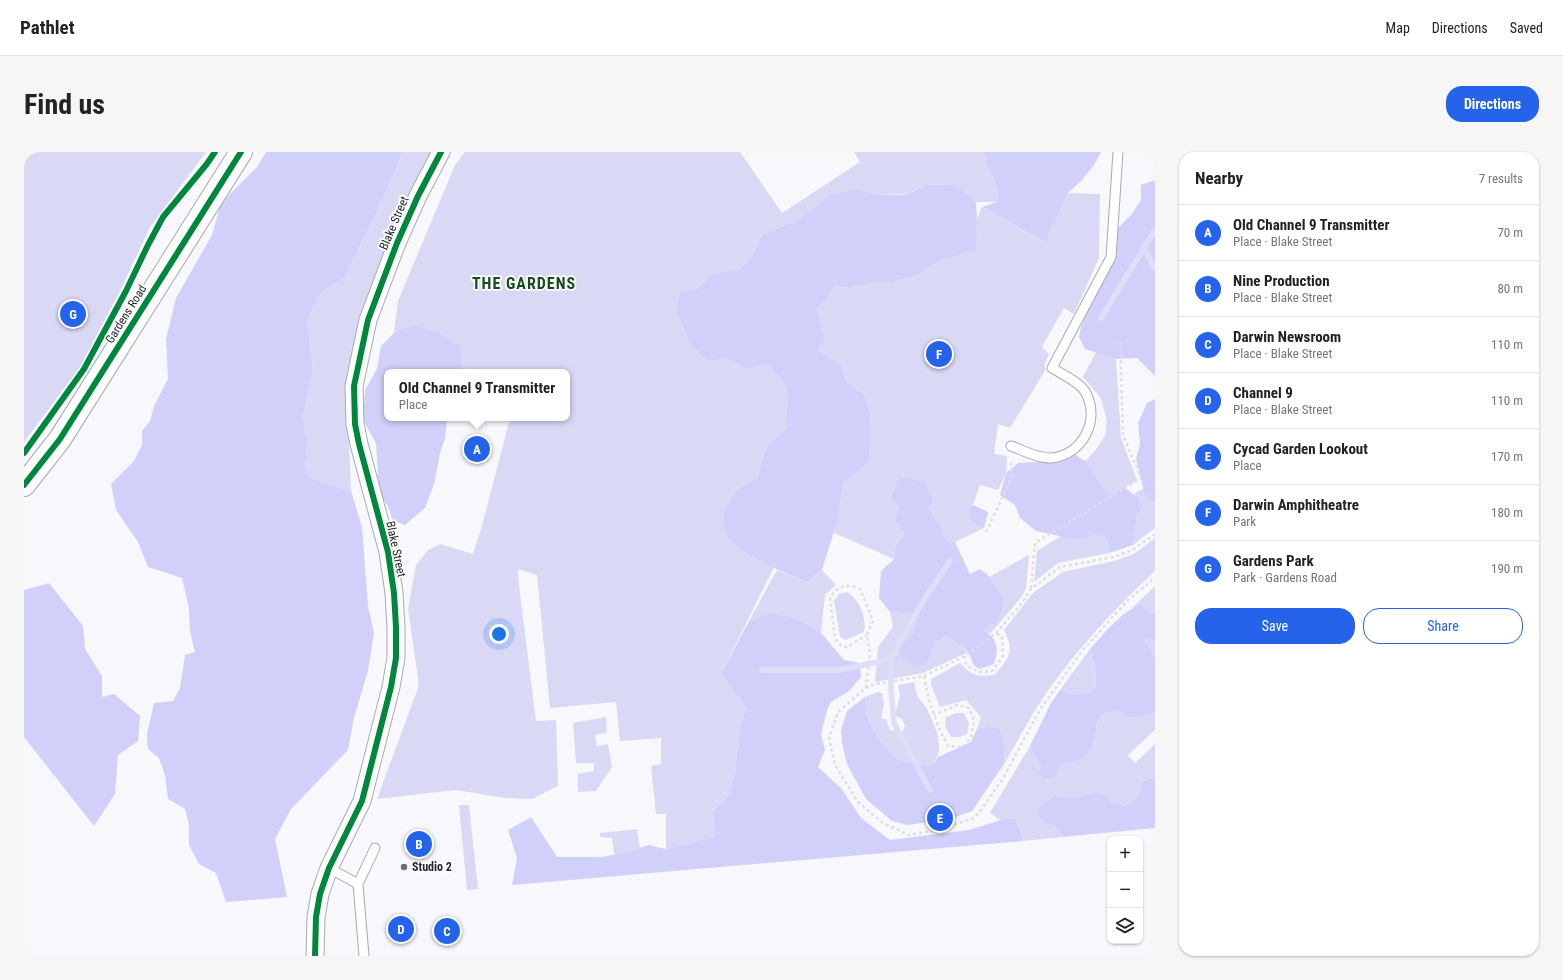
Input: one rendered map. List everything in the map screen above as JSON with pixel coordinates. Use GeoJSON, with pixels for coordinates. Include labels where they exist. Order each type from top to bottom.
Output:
{"type":"FeatureCollection","features":[{"type":"Feature","properties":{"kind":"street","name":"Gardens Road"},"geometry":{"type":"LineString","coordinates":[[24,485],[60,439],[242,152]]}},
{"type":"Feature","properties":{"kind":"street","name":"Blake Street"},"geometry":{"type":"LineString","coordinates":[[315,956],[316,917],[320,894],[329,868],[362,800],[391,687],[396,658],[394,593],[388,552],[358,444],[354,410],[354,386],[368,320],[381,285],[397,243],[418,196],[441,152]]}},
{"type":"Feature","properties":{"kind":"lane"},"geometry":{"type":"LineString","coordinates":[[1011,446],[1033,455],[1051,458],[1068,453],[1081,444],[1090,427],[1091,410],[1086,392],[1073,380],[1052,368],[1111,257],[1118,152]]}},
{"type":"Feature","properties":{"kind":"lane"},"geometry":{"type":"LineString","coordinates":[[364,956],[358,884],[375,848]]}},
{"type":"Feature","properties":{"kind":"lane"},"geometry":{"type":"LineString","coordinates":[[329,868],[358,884]]}},
{"type":"Feature","properties":{"kind":"path"},"geometry":{"type":"LineString","coordinates":[[1031,589],[1035,543],[1141,478],[1123,435],[1120,339]]}},
{"type":"Feature","properties":{"kind":"path"},"geometry":{"type":"LineString","coordinates":[[986,532],[1011,479],[1011,446]]}},
{"type":"Feature","properties":{"kind":"path"},"geometry":{"type":"LineString","coordinates":[[1155,534],[1132,550],[1114,557],[1060,567],[1031,589],[1022,603],[996,633],[965,656],[924,676],[875,684],[866,688],[838,712],[829,738],[835,765],[858,802],[883,823],[909,835],[941,829],[976,818],[1002,780],[1041,708],[1082,651],[1128,600],[1155,578]]}},
{"type":"Feature","properties":{"kind":"path"},"geometry":{"type":"LineString","coordinates":[[866,635],[847,647],[842,647],[835,638],[830,598],[841,587],[853,585],[860,589],[873,621],[866,635],[870,654],[866,688]]}},
{"type":"Feature","properties":{"kind":"path"},"geometry":{"type":"LineString","coordinates":[[965,656],[966,665],[978,672],[992,671],[1002,656],[1002,637],[996,633]]}},
{"type":"Feature","properties":{"kind":"path"},"geometry":{"type":"LineString","coordinates":[[924,676],[927,696],[940,732],[948,746],[963,747],[971,737],[974,720],[968,708],[957,705],[934,715]]}},
{"type":"Feature","properties":{"kind":"shaded area"},"geometry":{"type":"Polygon","coordinates":[[[24,152],[206,152],[150,227],[120,291],[80,367],[24,442],[24,152]]]}},
{"type":"Feature","properties":{"kind":"shaded area"},"geometry":{"type":"Polygon","coordinates":[[[266,152],[403,152],[386,192],[344,279],[322,291],[307,320],[313,370],[303,416],[307,445],[305,467],[310,477],[320,482],[351,491],[362,527],[368,606],[374,633],[368,670],[354,718],[348,750],[291,809],[275,839],[287,897],[226,902],[216,873],[199,864],[189,845],[189,825],[185,809],[168,799],[165,775],[159,758],[148,749],[147,734],[154,703],[173,701],[180,688],[185,655],[195,652],[190,632],[189,608],[182,578],[148,567],[138,542],[116,510],[111,484],[134,461],[142,445],[142,431],[150,421],[154,406],[168,379],[166,339],[176,298],[212,235],[221,203],[257,167],[266,152]]]}},
{"type":"Feature","properties":{"kind":"shaded area"},"geometry":{"type":"Polygon","coordinates":[[[403,152],[434,152],[347,395],[351,491],[320,482],[310,477],[305,467],[307,445],[303,416],[313,370],[307,320],[322,291],[344,279],[386,192],[403,152]]]}},
{"type":"Feature","properties":{"kind":"shaded area"},"geometry":{"type":"Polygon","coordinates":[[[465,152],[740,152],[782,213],[860,162],[854,152],[984,152],[986,162],[998,189],[997,202],[976,202],[956,184],[926,185],[905,194],[877,195],[856,189],[830,194],[794,223],[785,225],[761,236],[755,252],[740,269],[714,273],[697,289],[686,330],[692,347],[709,360],[725,358],[746,369],[768,364],[788,389],[787,429],[767,446],[757,477],[737,490],[740,548],[774,567],[721,674],[746,708],[741,725],[735,771],[730,794],[713,811],[714,837],[666,849],[666,814],[656,814],[651,766],[661,764],[661,738],[620,741],[616,702],[550,708],[537,575],[518,569],[536,721],[556,720],[558,786],[532,799],[505,798],[456,790],[377,799],[419,685],[408,609],[416,565],[428,550],[440,544],[473,554],[482,526],[509,421],[570,421],[570,369],[466,369],[463,368],[462,347],[413,326],[394,333],[398,301],[455,165],[465,152]]]}},
{"type":"Feature","properties":{"kind":"shaded area"},"geometry":{"type":"Polygon","coordinates":[[[984,152],[1101,152],[1094,165],[1081,181],[1068,193],[1045,242],[982,207],[997,202],[998,189],[986,162],[984,152]]]}},
{"type":"Feature","properties":{"kind":"shaded area"},"geometry":{"type":"Polygon","coordinates":[[[1155,180],[1155,376],[1137,358],[1116,359],[1085,349],[1079,337],[1081,327],[1101,281],[1110,241],[1117,229],[1131,215],[1141,200],[1141,185],[1155,180]]]}},
{"type":"Feature","properties":{"kind":"shaded area"},"geometry":{"type":"Polygon","coordinates":[[[956,184],[976,202],[976,250],[942,260],[918,275],[893,282],[875,282],[850,288],[834,286],[828,298],[817,308],[824,339],[818,350],[842,366],[847,383],[865,396],[870,415],[869,462],[844,483],[836,525],[822,570],[807,582],[764,563],[742,550],[727,535],[723,513],[737,490],[757,477],[767,446],[786,429],[788,389],[768,364],[746,369],[725,358],[709,361],[692,347],[676,310],[680,293],[697,289],[714,273],[740,269],[755,252],[761,236],[785,225],[794,223],[830,194],[856,189],[877,195],[903,195],[926,185],[956,184]]]}},
{"type":"Feature","properties":{"kind":"shaded area"},"geometry":{"type":"Polygon","coordinates":[[[1068,193],[1100,194],[1099,258],[1074,314],[1064,308],[1042,347],[1049,354],[1044,366],[1046,369],[1010,428],[998,424],[994,454],[1007,456],[1006,473],[998,490],[980,485],[973,505],[969,509],[975,524],[984,528],[955,542],[947,542],[938,524],[920,500],[899,477],[890,499],[901,507],[895,520],[904,534],[895,547],[894,559],[834,533],[844,483],[869,462],[865,397],[847,383],[842,366],[818,350],[817,308],[828,298],[834,286],[850,288],[875,282],[894,282],[918,275],[942,260],[975,250],[977,219],[982,207],[1044,242],[1068,193]]]}},
{"type":"Feature","properties":{"kind":"shaded area"},"geometry":{"type":"Polygon","coordinates":[[[413,325],[439,333],[462,347],[463,369],[384,369],[384,421],[447,421],[445,438],[440,453],[434,484],[425,508],[405,525],[393,521],[388,506],[375,487],[378,473],[376,443],[363,420],[365,390],[377,369],[381,346],[394,333],[413,325]]]}},
{"type":"Feature","properties":{"kind":"shaded area"},"geometry":{"type":"Polygon","coordinates":[[[1096,352],[1116,359],[1121,438],[1137,480],[1109,495],[1085,461],[1095,451],[1105,436],[1107,421],[1101,398],[1083,377],[1096,352]]]}},
{"type":"Feature","properties":{"kind":"shaded area"},"geometry":{"type":"Polygon","coordinates":[[[1155,399],[1155,503],[1145,495],[1136,459],[1140,444],[1138,423],[1147,403],[1155,399]]]}},
{"type":"Feature","properties":{"kind":"shaded area"},"geometry":{"type":"Polygon","coordinates":[[[1074,454],[1085,461],[1109,495],[1124,487],[1137,497],[1143,506],[1137,516],[1133,545],[1109,553],[1107,539],[1096,533],[1078,540],[1036,531],[1020,518],[1015,505],[1000,495],[1006,473],[1018,463],[1055,461],[1074,454]]]}},
{"type":"Feature","properties":{"kind":"shaded area"},"geometry":{"type":"Polygon","coordinates":[[[899,477],[924,482],[933,500],[928,508],[940,526],[947,542],[955,542],[970,574],[980,569],[988,575],[1005,602],[996,623],[991,624],[984,630],[995,641],[997,653],[994,664],[979,669],[973,663],[971,657],[965,649],[946,636],[935,643],[929,661],[917,668],[901,657],[898,647],[913,633],[917,623],[912,614],[890,612],[879,598],[881,571],[894,559],[895,547],[904,534],[895,520],[900,507],[890,499],[899,477]]]}},
{"type":"Feature","properties":{"kind":"shaded area"},"geometry":{"type":"Polygon","coordinates":[[[1144,488],[1146,495],[1155,503],[1155,528],[1133,545],[1137,516],[1143,506],[1134,494],[1144,488]]]}},
{"type":"Feature","properties":{"kind":"shaded area"},"geometry":{"type":"Polygon","coordinates":[[[973,505],[988,512],[984,528],[975,524],[970,519],[969,509],[973,505]]]}},
{"type":"Feature","properties":{"kind":"shaded area"},"geometry":{"type":"Polygon","coordinates":[[[1095,532],[1107,538],[1109,553],[1058,563],[1034,582],[1037,551],[1061,536],[1078,540],[1095,532]]]}},
{"type":"Feature","properties":{"kind":"shaded area"},"geometry":{"type":"Polygon","coordinates":[[[1155,538],[1155,571],[1123,602],[1078,651],[1039,704],[1004,764],[1005,744],[987,726],[977,729],[981,717],[966,700],[940,707],[931,685],[931,679],[960,663],[968,671],[976,675],[995,675],[1007,659],[1010,649],[1004,630],[1033,593],[1063,572],[1114,561],[1134,554],[1155,538]]]}},
{"type":"Feature","properties":{"kind":"shaded area"},"geometry":{"type":"Polygon","coordinates":[[[1029,555],[1026,589],[1020,599],[990,634],[984,630],[991,624],[1005,602],[989,577],[1029,555]]]}},
{"type":"Feature","properties":{"kind":"shaded area"},"geometry":{"type":"Polygon","coordinates":[[[777,570],[807,582],[822,570],[836,585],[825,595],[821,633],[801,620],[771,612],[749,621],[777,570]]]}},
{"type":"Feature","properties":{"kind":"shaded area"},"geometry":{"type":"Polygon","coordinates":[[[49,583],[83,626],[85,649],[102,676],[102,697],[114,694],[140,716],[138,741],[118,755],[115,794],[94,826],[24,737],[24,590],[49,583]]]}},
{"type":"Feature","properties":{"kind":"shaded area"},"geometry":{"type":"Polygon","coordinates":[[[1155,586],[1155,613],[1150,614],[1132,608],[1155,586]]]}},
{"type":"Feature","properties":{"kind":"shaded area"},"geometry":{"type":"Polygon","coordinates":[[[847,592],[856,599],[859,604],[862,610],[865,627],[864,632],[845,640],[840,636],[834,601],[839,594],[847,592]]]}},
{"type":"Feature","properties":{"kind":"shaded area"},"geometry":{"type":"Polygon","coordinates":[[[1141,605],[1150,614],[1155,613],[1155,642],[1148,638],[1145,641],[1151,648],[1155,660],[1155,712],[1144,716],[1127,717],[1121,712],[1111,712],[1101,715],[1097,724],[1094,745],[1086,755],[1076,762],[1065,762],[1055,777],[1045,780],[1038,774],[1041,767],[1030,746],[1051,703],[1060,690],[1074,694],[1082,694],[1096,688],[1095,667],[1090,649],[1120,618],[1133,608],[1141,605]]]}},
{"type":"Feature","properties":{"kind":"shaded area"},"geometry":{"type":"Polygon","coordinates":[[[771,612],[801,620],[821,633],[844,660],[860,663],[861,677],[849,691],[831,702],[827,710],[821,734],[825,750],[818,767],[841,788],[861,818],[890,840],[969,830],[1007,818],[1016,819],[1023,841],[512,885],[517,858],[508,830],[531,817],[557,857],[601,857],[625,853],[648,845],[666,849],[714,837],[713,811],[730,794],[735,771],[741,725],[746,708],[721,674],[749,621],[771,612]]]}},
{"type":"Feature","properties":{"kind":"shaded area"},"geometry":{"type":"Polygon","coordinates":[[[890,612],[912,614],[917,623],[913,633],[898,647],[929,661],[935,643],[946,636],[961,645],[967,652],[923,673],[875,682],[878,647],[893,627],[890,612]]]}},
{"type":"Feature","properties":{"kind":"shaded area"},"geometry":{"type":"Polygon","coordinates":[[[1147,638],[1155,642],[1155,660],[1151,648],[1145,641],[1147,638]]]}},
{"type":"Feature","properties":{"kind":"shaded area"},"geometry":{"type":"Polygon","coordinates":[[[1090,649],[1095,667],[1096,688],[1082,694],[1074,694],[1060,690],[1090,649]]]}},
{"type":"Feature","properties":{"kind":"shaded area"},"geometry":{"type":"Polygon","coordinates":[[[914,682],[919,699],[926,707],[936,728],[938,736],[939,750],[933,765],[916,764],[897,759],[879,739],[866,715],[865,697],[878,692],[882,693],[884,703],[881,719],[886,719],[890,730],[902,732],[905,726],[902,719],[896,716],[896,710],[900,697],[898,685],[914,682]]]}},
{"type":"Feature","properties":{"kind":"shaded area"},"geometry":{"type":"Polygon","coordinates":[[[865,697],[866,715],[879,739],[897,759],[916,764],[933,765],[938,757],[971,742],[977,729],[987,726],[1000,730],[1005,744],[1004,764],[972,811],[953,818],[949,809],[932,815],[933,821],[908,825],[892,821],[866,799],[847,764],[842,743],[841,730],[847,711],[865,697]]]}},
{"type":"Feature","properties":{"kind":"shaded area"},"geometry":{"type":"Polygon","coordinates":[[[1113,711],[1144,716],[1155,712],[1155,730],[1128,755],[1135,763],[1155,744],[1155,776],[1142,782],[1136,799],[1124,806],[1110,802],[1104,795],[1094,792],[1074,798],[1055,796],[1049,801],[1056,827],[1062,837],[1023,841],[1016,819],[1007,818],[1000,820],[990,813],[1030,746],[1041,767],[1039,774],[1046,780],[1055,777],[1065,762],[1076,762],[1094,745],[1097,724],[1101,715],[1113,711]]]}},
{"type":"Feature","properties":{"kind":"shaded area"},"geometry":{"type":"Polygon","coordinates":[[[957,713],[964,713],[969,723],[967,734],[960,737],[951,737],[945,726],[946,717],[957,713]]]}},
{"type":"Feature","properties":{"kind":"shaded area"},"geometry":{"type":"Polygon","coordinates":[[[606,717],[607,733],[595,735],[597,746],[608,744],[612,767],[596,791],[578,792],[578,774],[594,771],[594,763],[576,763],[573,723],[606,717]]]}},
{"type":"Feature","properties":{"kind":"shaded area"},"geometry":{"type":"Polygon","coordinates":[[[1155,776],[1155,828],[1062,837],[1056,827],[1039,819],[1038,808],[1055,796],[1074,798],[1094,792],[1104,795],[1111,802],[1124,806],[1136,799],[1142,782],[1155,776]]]}},
{"type":"Feature","properties":{"kind":"shaded area"},"geometry":{"type":"Polygon","coordinates":[[[459,805],[469,805],[478,889],[467,890],[459,805]]]}},
{"type":"Feature","properties":{"kind":"shaded area"},"geometry":{"type":"Polygon","coordinates":[[[637,829],[640,848],[625,853],[614,855],[612,838],[600,837],[600,833],[637,829]]]}},
{"type":"Feature","properties":{"kind":"waterway"},"geometry":{"type":"LineString","coordinates":[[1101,318],[1155,230]]}},
{"type":"Feature","properties":{"kind":"waterway"},"geometry":{"type":"LineString","coordinates":[[1144,247],[1155,269]]}},
{"type":"Feature","properties":{"kind":"waterway"},"geometry":{"type":"LineString","coordinates":[[930,790],[894,723],[891,688],[891,659],[924,599],[950,561]]}},
{"type":"Feature","properties":{"kind":"waterway"},"geometry":{"type":"LineString","coordinates":[[762,670],[840,670],[891,659]]}},
{"type":"Feature","properties":{"kind":"cycle path"},"geometry":{"type":"LineString","coordinates":[[24,453],[84,369],[126,291],[163,217],[215,152]]}},
{"type":"Feature","properties":{"kind":"cycle path"},"geometry":{"type":"LineString","coordinates":[[24,485],[60,439],[241,152]]}},
{"type":"Feature","properties":{"kind":"cycle path"},"geometry":{"type":"LineString","coordinates":[[315,956],[316,917],[320,894],[329,868],[362,801],[391,687],[396,658],[394,593],[388,552],[359,444],[355,424],[354,386],[368,320],[397,243],[418,196],[441,152]]}},
{"type":"Feature","properties":{"kind":"place","name":"Gardens Park"},"geometry":{"type":"Point","coordinates":[73,314]}},
{"type":"Feature","properties":{"kind":"place","name":"Darwin Amphitheatre"},"geometry":{"type":"Point","coordinates":[939,354]}},
{"type":"Feature","properties":{"kind":"place","name":"Old Channel 9 Transmitter"},"geometry":{"type":"Point","coordinates":[477,449]}},
{"type":"Feature","properties":{"kind":"place","name":"Cycad Garden Lookout"},"geometry":{"type":"Point","coordinates":[940,818]}},
{"type":"Feature","properties":{"kind":"place","name":"Nine Production"},"geometry":{"type":"Point","coordinates":[419,844]}},
{"type":"Feature","properties":{"kind":"place","name":"Studio 2"},"geometry":{"type":"Point","coordinates":[404,867]}},
{"type":"Feature","properties":{"kind":"place","name":"Channel 9"},"geometry":{"type":"Point","coordinates":[401,929]}},
{"type":"Feature","properties":{"kind":"place","name":"Darwin Newsroom"},"geometry":{"type":"Point","coordinates":[447,931]}},
{"type":"Feature","properties":{"kind":"district","name":"THE GARDENS"},"geometry":{"type":"Point","coordinates":[524,283]}}]}
